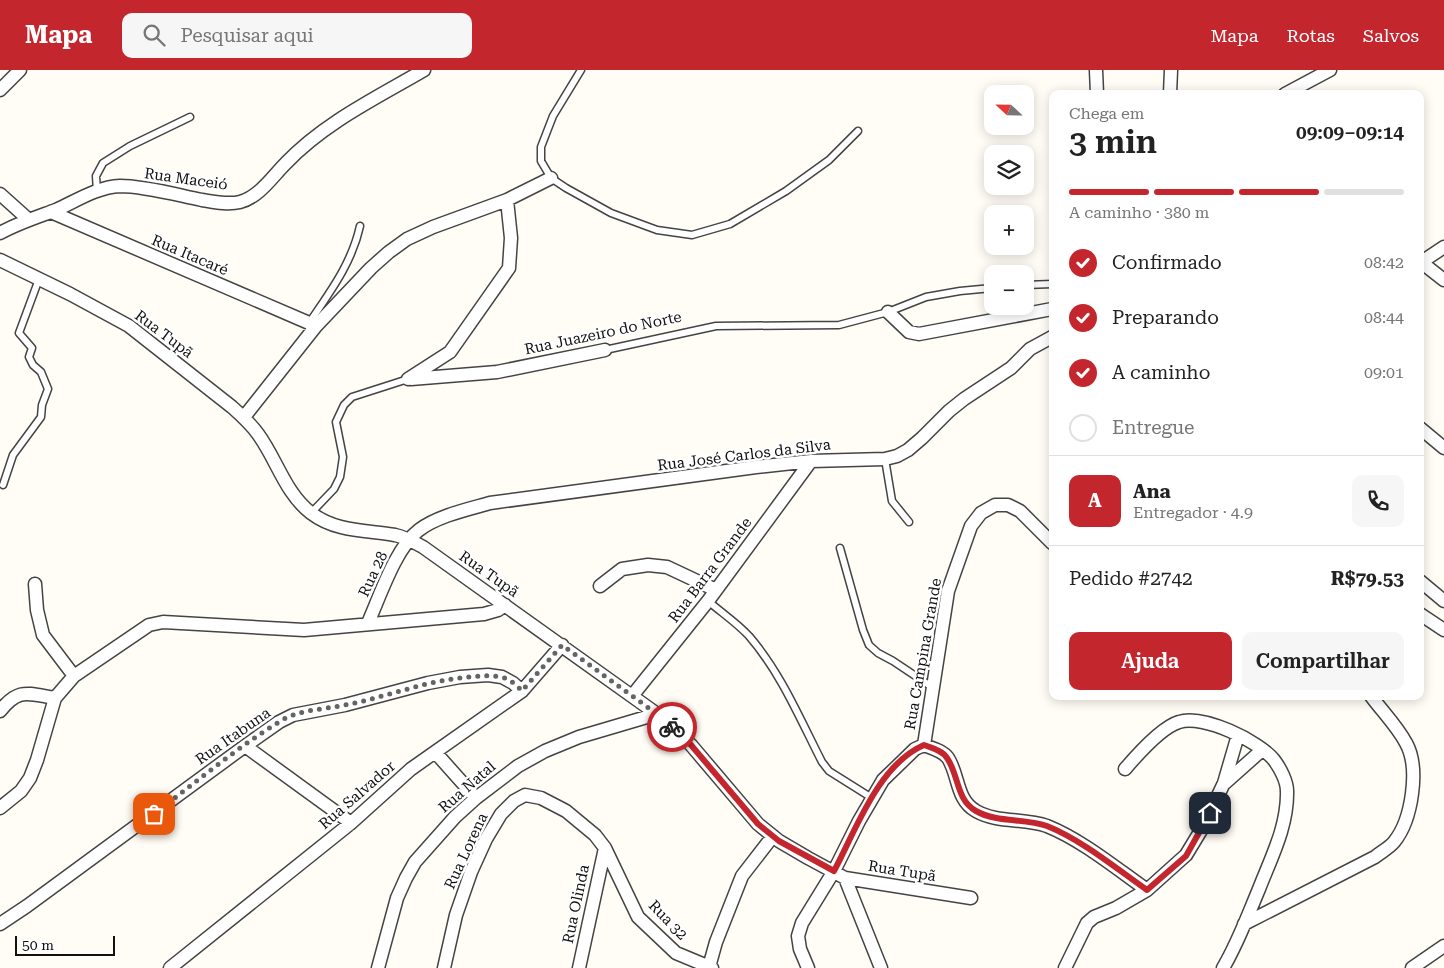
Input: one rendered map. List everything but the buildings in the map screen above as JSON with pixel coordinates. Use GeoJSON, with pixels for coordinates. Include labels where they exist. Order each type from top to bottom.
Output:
{"type":"FeatureCollection","features":[{"type":"Feature","properties":{"kind":"street"},"geometry":{"type":"LineString","coordinates":[[0,90],[20,70]]}},
{"type":"Feature","properties":{"kind":"street","name":"Rua Maceió"},"geometry":{"type":"LineString","coordinates":[[0,233],[18,223],[51,212],[108,187],[120,186],[212,202],[240,202],[251,197],[287,161],[339,119],[424,70]]}},
{"type":"Feature","properties":{"kind":"street"},"geometry":{"type":"LineString","coordinates":[[1096,70],[1097,90]]}},
{"type":"Feature","properties":{"kind":"street"},"geometry":{"type":"LineString","coordinates":[[1170,90],[1171,70]]}},
{"type":"Feature","properties":{"kind":"street"},"geometry":{"type":"LineString","coordinates":[[1292,90],[1330,70]]}},
{"type":"Feature","properties":{"kind":"street"},"geometry":{"type":"LineString","coordinates":[[244,417],[313,325],[371,268],[408,239],[433,227],[507,200],[551,178]]}},
{"type":"Feature","properties":{"kind":"street"},"geometry":{"type":"LineString","coordinates":[[0,194],[29,220]]}},
{"type":"Feature","properties":{"kind":"street"},"geometry":{"type":"LineString","coordinates":[[408,379],[450,352],[509,268],[511,238],[507,200]]}},
{"type":"Feature","properties":{"kind":"street","name":"Rua Itacaré"},"geometry":{"type":"LineString","coordinates":[[51,212],[313,325]]}},
{"type":"Feature","properties":{"kind":"street"},"geometry":{"type":"LineString","coordinates":[[1424,261],[1444,247]]}},
{"type":"Feature","properties":{"kind":"street","name":"Rua Tupã"},"geometry":{"type":"LineString","coordinates":[[0,260],[129,326],[244,417],[259,434],[296,498],[311,513],[340,528],[396,535],[423,547],[657,714],[691,745],[741,806],[758,824],[773,836],[808,858],[840,874],[970,898]]}},
{"type":"Feature","properties":{"kind":"street"},"geometry":{"type":"LineString","coordinates":[[1424,265],[1444,280]]}},
{"type":"Feature","properties":{"kind":"street"},"geometry":{"type":"LineString","coordinates":[[888,312],[908,332],[919,334],[1049,310]]}},
{"type":"Feature","properties":{"kind":"street","name":"Rua José Carlos da Silva"},"geometry":{"type":"LineString","coordinates":[[408,539],[429,523],[490,503],[756,467],[811,461],[885,459],[897,456],[908,450],[957,405],[1011,368],[1030,349],[1049,339]]}},
{"type":"Feature","properties":{"kind":"street","name":"Rua Juazeiro do Norte"},"geometry":{"type":"LineString","coordinates":[[408,379],[497,372],[605,350]]}},
{"type":"Feature","properties":{"kind":"street"},"geometry":{"type":"LineString","coordinates":[[1424,431],[1444,448]]}},
{"type":"Feature","properties":{"kind":"street","name":"Rua Barra Grande"},"geometry":{"type":"LineString","coordinates":[[632,696],[708,601],[811,461]]}},
{"type":"Feature","properties":{"kind":"street","name":"Rua Campina Grande"},"geometry":{"type":"LineString","coordinates":[[924,745],[948,591],[971,526],[981,513],[996,505],[1008,505],[1020,511],[1049,540]]}},
{"type":"Feature","properties":{"kind":"street","name":"Rua 28"},"geometry":{"type":"LineString","coordinates":[[368,623],[391,571],[408,539]]}},
{"type":"Feature","properties":{"kind":"street"},"geometry":{"type":"LineString","coordinates":[[600,586],[622,569],[648,565],[666,567],[716,590]]}},
{"type":"Feature","properties":{"kind":"street"},"geometry":{"type":"LineString","coordinates":[[35,584],[37,610],[43,635],[74,676]]}},
{"type":"Feature","properties":{"kind":"street"},"geometry":{"type":"LineString","coordinates":[[1424,584],[1444,600]]}},
{"type":"Feature","properties":{"kind":"street"},"geometry":{"type":"LineString","coordinates":[[0,808],[21,791],[30,778],[55,698],[74,676],[149,625],[163,622],[304,630],[484,614],[498,610],[505,605]]}},
{"type":"Feature","properties":{"kind":"street"},"geometry":{"type":"LineString","coordinates":[[1424,617],[1444,630]]}},
{"type":"Feature","properties":{"kind":"street","name":"Rua Salvador"},"geometry":{"type":"LineString","coordinates":[[179,966],[351,823],[411,769],[522,691],[562,645]]}},
{"type":"Feature","properties":{"kind":"street","name":"Rua Itabuna"},"geometry":{"type":"LineString","coordinates":[[0,924],[245,746],[279,722],[293,715],[345,706],[428,683],[460,677],[502,677],[522,691]]}},
{"type":"Feature","properties":{"kind":"street"},"geometry":{"type":"LineString","coordinates":[[0,711],[12,697],[22,693],[55,698]]}},
{"type":"Feature","properties":{"kind":"street"},"geometry":{"type":"LineString","coordinates":[[1244,924],[1375,857],[1393,843],[1401,830],[1413,786],[1413,766],[1405,742],[1374,700]]}},
{"type":"Feature","properties":{"kind":"street","name":"Rua Natal"},"geometry":{"type":"LineString","coordinates":[[378,968],[397,898],[406,878],[422,854],[455,817],[476,798],[518,766],[545,751],[579,737],[657,714]]}},
{"type":"Feature","properties":{"kind":"street"},"geometry":{"type":"LineString","coordinates":[[1126,769],[1154,740],[1172,725],[1181,721],[1197,720],[1214,724],[1238,735],[1274,760],[1282,773],[1287,789],[1287,806],[1282,831],[1244,924],[1223,968]]}},
{"type":"Feature","properties":{"kind":"street"},"geometry":{"type":"LineString","coordinates":[[1065,968],[1087,923],[1094,917],[1116,908],[1147,890],[1186,856],[1203,827],[1224,783],[1238,735]]}},
{"type":"Feature","properties":{"kind":"street"},"geometry":{"type":"LineString","coordinates":[[808,968],[800,949],[798,936],[802,923],[840,874],[872,798],[883,780],[915,749],[924,745],[937,749],[947,757],[968,806],[990,816],[1028,821],[1047,826],[1086,848],[1147,890]]}},
{"type":"Feature","properties":{"kind":"street"},"geometry":{"type":"LineString","coordinates":[[245,746],[351,823]]}},
{"type":"Feature","properties":{"kind":"street"},"geometry":{"type":"LineString","coordinates":[[1224,783],[1262,750]]}},
{"type":"Feature","properties":{"kind":"street"},"geometry":{"type":"LineString","coordinates":[[434,752],[476,798]]}},
{"type":"Feature","properties":{"kind":"street","name":"Rua Lorena"},"geometry":{"type":"LineString","coordinates":[[444,968],[456,915],[470,872],[496,822],[514,801],[525,795],[541,798],[566,810],[594,835],[605,848]]}},
{"type":"Feature","properties":{"kind":"street"},"geometry":{"type":"LineString","coordinates":[[710,967],[716,942],[742,876],[773,836]]}},
{"type":"Feature","properties":{"kind":"street","name":"Rua 32"},"geometry":{"type":"LineString","coordinates":[[605,848],[638,917],[676,953],[710,967]]}},
{"type":"Feature","properties":{"kind":"street","name":"Rua Olinda"},"geometry":{"type":"LineString","coordinates":[[579,968],[605,848]]}},
{"type":"Feature","properties":{"kind":"street"},"geometry":{"type":"LineString","coordinates":[[840,874],[881,968]]}},
{"type":"Feature","properties":{"kind":"street"},"geometry":{"type":"LineString","coordinates":[[1412,968],[1444,946]]}},
{"type":"Feature","properties":{"kind":"lane"},"geometry":{"type":"LineString","coordinates":[[581,70],[553,116],[541,148],[541,160],[551,178],[611,213],[657,230],[692,234],[730,224],[786,191],[829,160],[858,131]]}},
{"type":"Feature","properties":{"kind":"lane"},"geometry":{"type":"LineString","coordinates":[[97,191],[96,176],[103,163],[130,146],[190,117]]}},
{"type":"Feature","properties":{"kind":"lane"},"geometry":{"type":"LineString","coordinates":[[313,325],[354,252],[360,226]]}},
{"type":"Feature","properties":{"kind":"lane"},"geometry":{"type":"LineString","coordinates":[[3,485],[14,455],[41,417],[42,406],[48,389],[42,372],[33,365],[29,357],[32,348],[19,332],[39,279]]}},
{"type":"Feature","properties":{"kind":"lane"},"geometry":{"type":"LineString","coordinates":[[1034,285],[1049,284]]}},
{"type":"Feature","properties":{"kind":"lane","name":"Rua Juazeiro do Norte"},"geometry":{"type":"LineString","coordinates":[[605,350],[716,326],[839,324],[888,312],[926,297],[984,289]]}},
{"type":"Feature","properties":{"kind":"lane","name":"Rua Juazeiro do Norte"},"geometry":{"type":"LineString","coordinates":[[311,513],[334,489],[340,477],[343,457],[336,422],[344,405],[352,397],[408,379]]}},
{"type":"Feature","properties":{"kind":"lane"},"geometry":{"type":"LineString","coordinates":[[885,459],[892,501],[898,511],[909,522]]}},
{"type":"Feature","properties":{"kind":"lane"},"geometry":{"type":"LineString","coordinates":[[840,548],[863,630],[870,646],[932,687]]}},
{"type":"Feature","properties":{"kind":"lane"},"geometry":{"type":"LineString","coordinates":[[708,601],[748,635],[766,658],[783,685],[822,762],[829,771],[872,798]]}},
{"type":"Feature","properties":{"kind":"way so far"},"geometry":{"type":"LineString","coordinates":[[154,814],[245,746],[279,722],[293,715],[317,709],[345,706],[428,683],[460,677],[502,677],[522,691],[562,645],[672,727]]}},
{"type":"Feature","properties":{"kind":"route"},"geometry":{"type":"LineString","coordinates":[[672,727],[708,764],[741,806],[758,824],[779,841],[834,871],[859,821],[883,780],[915,749],[924,745],[937,749],[947,757],[968,806],[990,816],[1028,821],[1047,826],[1086,848],[1147,890],[1186,856],[1210,813]]}}]}
